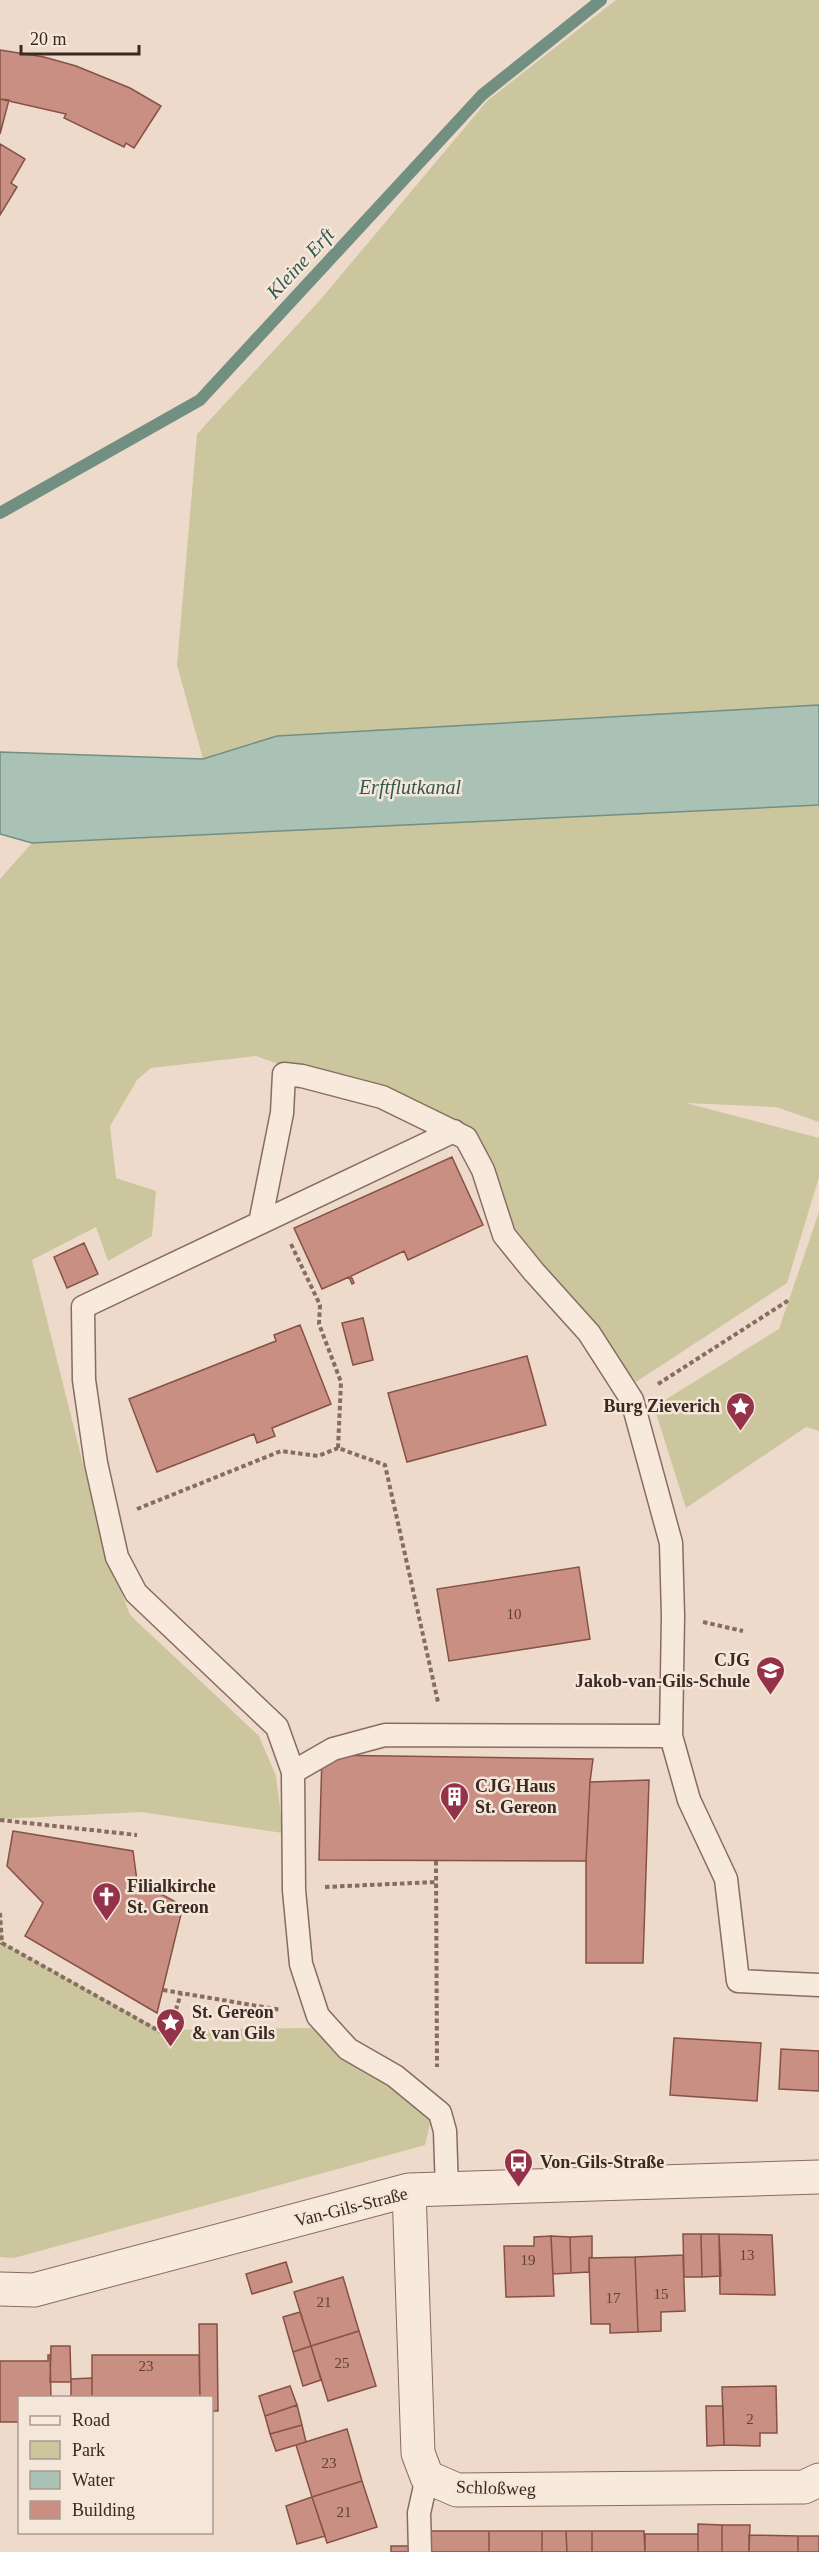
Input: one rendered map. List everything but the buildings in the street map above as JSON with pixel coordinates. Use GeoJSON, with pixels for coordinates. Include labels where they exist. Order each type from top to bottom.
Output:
{"type":"FeatureCollection","features":[{"type":"Feature","properties":{"kind":"street","name":"Van-Gils-Straße"},"geometry":{"type":"LineString","coordinates":[[0,2289],[34,2290],[410,2190],[819,2177]]}},
{"type":"Feature","properties":{"kind":"street"},"geometry":{"type":"LineString","coordinates":[[410,2190],[418,2453],[427,2477]]}},
{"type":"Feature","properties":{"kind":"street","name":"Schloßweg"},"geometry":{"type":"LineString","coordinates":[[427,2477],[457,2490],[804,2487],[819,2480]]}},
{"type":"Feature","properties":{"kind":"lane"},"geometry":{"type":"LineString","coordinates":[[268,1219],[282,1113],[284,1074],[302,1076],[382,1096],[466,1138],[483,1170],[504,1235],[589,1333],[632,1400],[671,1543],[673,1616],[671,1736],[689,1800],[726,1879],[738,1981],[819,1985]]}},
{"type":"Feature","properties":{"kind":"lane"},"geometry":{"type":"LineString","coordinates":[[447,2190],[446,2131],[440,2113],[395,2076],[348,2049],[318,2016],[301,1964],[294,1890],[293,1772],[277,1727],[135,1593],[117,1557],[96,1463],[84,1380],[83,1307],[454,1131]]}},
{"type":"Feature","properties":{"kind":"lane"},"geometry":{"type":"LineString","coordinates":[[293,1772],[333,1749],[385,1735],[671,1736]]}},
{"type":"Feature","properties":{"kind":"lane"},"geometry":{"type":"LineString","coordinates":[[420,2552],[419,2513],[427,2477]]}},
{"type":"Feature","properties":{"kind":"path"},"geometry":{"type":"LineString","coordinates":[[268,1219],[320,1305],[319,1324],[341,1382],[338,1448]]}},
{"type":"Feature","properties":{"kind":"path"},"geometry":{"type":"LineString","coordinates":[[632,1400],[789,1300]]}},
{"type":"Feature","properties":{"kind":"path"},"geometry":{"type":"LineString","coordinates":[[109,1521],[281,1451],[318,1456],[338,1448],[385,1465],[445,1735]]}},
{"type":"Feature","properties":{"kind":"path"},"geometry":{"type":"LineString","coordinates":[[673,1616],[743,1631]]}},
{"type":"Feature","properties":{"kind":"path"},"geometry":{"type":"LineString","coordinates":[[0,1820],[137,1834]]}},
{"type":"Feature","properties":{"kind":"path"},"geometry":{"type":"LineString","coordinates":[[436,1861],[437,2065],[440,2113]]}},
{"type":"Feature","properties":{"kind":"path"},"geometry":{"type":"LineString","coordinates":[[294,1890],[379,1883],[436,1882]]}},
{"type":"Feature","properties":{"kind":"path"},"geometry":{"type":"LineString","coordinates":[[0,1913],[2,1943],[168,2036],[181,1993]]}},
{"type":"Feature","properties":{"kind":"path"},"geometry":{"type":"LineString","coordinates":[[163,1990],[318,2016]]}},
{"type":"Feature","properties":{"kind":"green space"},"geometry":{"type":"Polygon","coordinates":[[[616,0],[819,0],[819,705],[277,736],[203,759],[177,665],[197,434],[321,299],[487,101],[616,0]]]}},
{"type":"Feature","properties":{"kind":"green space"},"geometry":{"type":"Polygon","coordinates":[[[819,805],[819,1122],[776,1107],[686,1103],[819,1138],[819,1177],[787,1283],[636,1382],[516,1231],[479,1142],[471,1133],[256,1056],[151,1068],[137,1080],[110,1126],[116,1178],[156,1191],[152,1236],[108,1261],[96,1227],[32,1260],[102,1540],[130,1615],[259,1736],[276,1776],[283,1833],[141,1812],[0,1819],[0,879],[32,843],[819,805]]]}},
{"type":"Feature","properties":{"kind":"green space"},"geometry":{"type":"Polygon","coordinates":[[[819,1212],[819,1431],[806,1427],[686,1508],[654,1407],[779,1329],[819,1212]]]}},
{"type":"Feature","properties":{"kind":"green space"},"geometry":{"type":"Polygon","coordinates":[[[0,1913],[3,1943],[160,2030],[311,2028],[431,2119],[425,2145],[14,2258],[0,2257],[0,1913]]]}},
{"type":"Feature","properties":{"kind":"water","name":"Erftflutkanal"},"geometry":{"type":"Polygon","coordinates":[[[819,705],[819,805],[32,843],[0,834],[0,752],[203,759],[277,736],[819,705]]]}},
{"type":"Feature","properties":{"kind":"waterway","name":"Kleine Erft"},"geometry":{"type":"LineString","coordinates":[[0,513],[200,400],[482,95],[601,0]]}},
{"type":"Feature","properties":{"kind":"place","name":"Burg Zieverich"},"geometry":{"type":"Point","coordinates":[741,1432]}},
{"type":"Feature","properties":{"kind":"place","name":"CJG Jakob-van-Gils-Schule"},"geometry":{"type":"Point","coordinates":[771,1696]}},
{"type":"Feature","properties":{"kind":"place","name":"CJG Haus St. Gereon"},"geometry":{"type":"Point","coordinates":[454,1822]}},
{"type":"Feature","properties":{"kind":"place","name":"Filialkirche St. Gereon"},"geometry":{"type":"Point","coordinates":[106,1922]}},
{"type":"Feature","properties":{"kind":"place","name":"St. Gereon & van Gils"},"geometry":{"type":"Point","coordinates":[171,2048]}},
{"type":"Feature","properties":{"kind":"place","name":"Von-Gils-Straße"},"geometry":{"type":"Point","coordinates":[519,2188]}}]}
